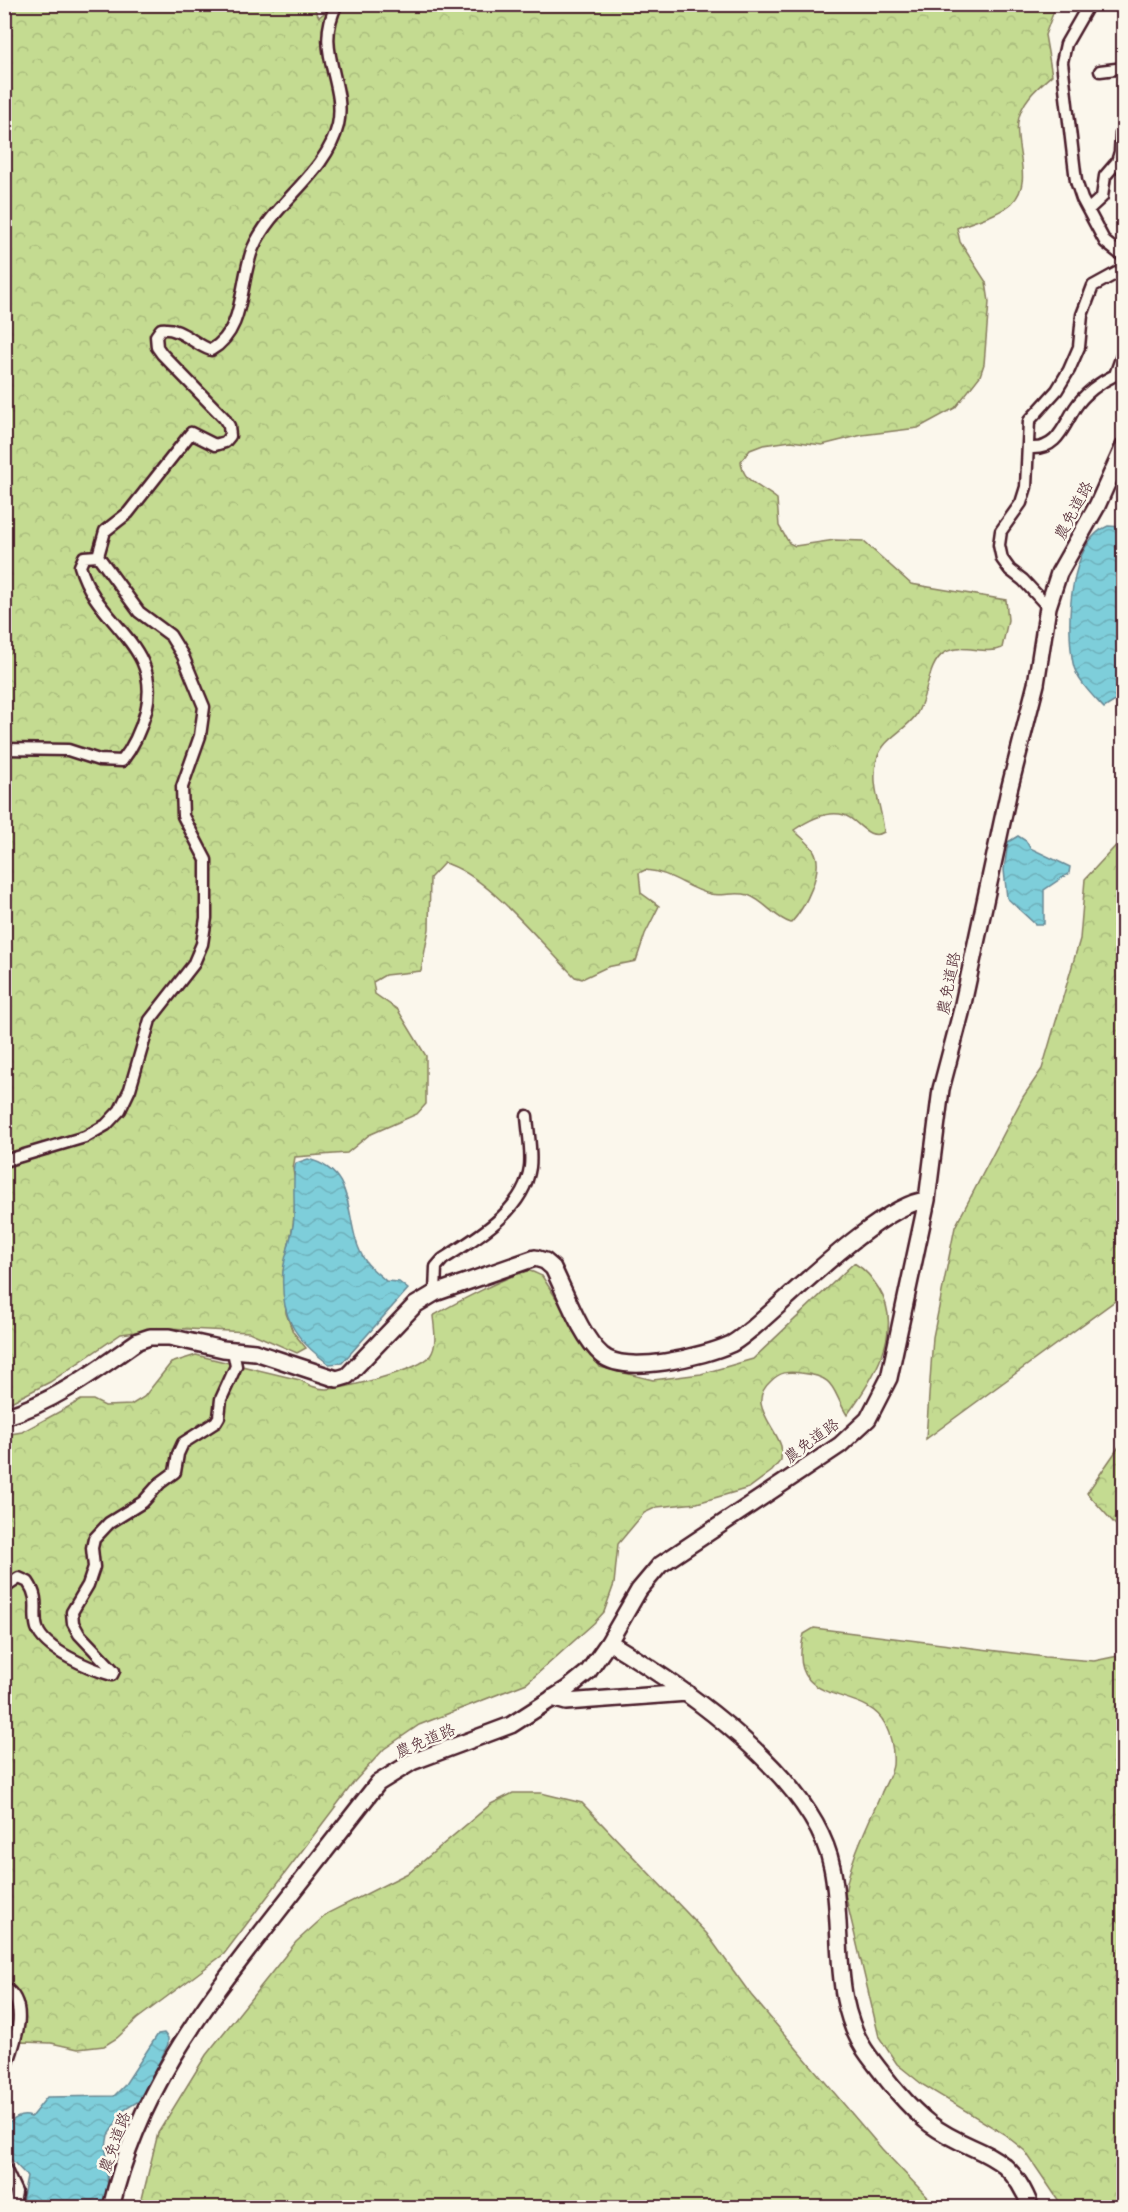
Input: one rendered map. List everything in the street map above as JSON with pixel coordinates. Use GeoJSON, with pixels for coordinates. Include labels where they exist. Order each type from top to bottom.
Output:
{"type":"FeatureCollection","features":[{"type":"Feature","properties":{"kind":"street"},"geometry":{"type":"LineString","coordinates":[[98,556],[105,531],[128,513],[191,433],[215,445],[225,442],[230,436],[229,426],[224,418],[162,354],[157,346],[156,336],[161,329],[170,328],[182,333],[196,345],[211,351],[229,336],[253,248],[269,220],[322,160],[334,141],[339,108],[327,33],[337,4]]}},
{"type":"Feature","properties":{"kind":"street"},"geometry":{"type":"LineString","coordinates":[[1089,4],[1066,44],[1062,62],[1076,182],[1082,199],[1105,242],[1124,257]]}},
{"type":"Feature","properties":{"kind":"street"},"geometry":{"type":"LineString","coordinates":[[1100,71],[1124,68]]}},
{"type":"Feature","properties":{"kind":"street"},"geometry":{"type":"LineString","coordinates":[[1089,209],[1102,197],[1105,176],[1117,162],[1120,134],[1124,131]]}},
{"type":"Feature","properties":{"kind":"street"},"geometry":{"type":"LineString","coordinates":[[1048,607],[1023,580],[1010,570],[1002,559],[999,545],[1000,531],[1021,503],[1026,488],[1030,448],[1026,440],[1029,421],[1057,390],[1069,370],[1079,347],[1082,315],[1093,286],[1124,269]]}},
{"type":"Feature","properties":{"kind":"street"},"geometry":{"type":"LineString","coordinates":[[1030,448],[1040,449],[1060,436],[1076,406],[1103,381],[1115,375],[1124,350]]}},
{"type":"Feature","properties":{"kind":"street","name":"農免道路"},"geometry":{"type":"LineString","coordinates":[[111,2208],[138,2124],[162,2075],[200,2011],[378,1784],[412,1762],[511,1725],[588,1672],[609,1642],[639,1590],[660,1565],[840,1445],[868,1419],[889,1378],[927,1200],[941,1089],[961,1013],[1009,790],[1036,684],[1048,607],[1059,573],[1097,506],[1124,446]]}},
{"type":"Feature","properties":{"kind":"street"},"geometry":{"type":"LineString","coordinates":[[4,749],[69,750],[99,760],[122,761],[131,750],[142,724],[150,695],[148,672],[136,648],[126,639],[86,585],[80,566],[84,557],[98,556]]}},
{"type":"Feature","properties":{"kind":"street"},"geometry":{"type":"LineString","coordinates":[[4,1161],[85,1137],[106,1125],[120,1110],[130,1089],[150,1020],[193,964],[202,944],[206,918],[206,860],[183,816],[182,787],[200,736],[204,707],[183,656],[170,635],[139,612],[98,556]]}},
{"type":"Feature","properties":{"kind":"street"},"geometry":{"type":"LineString","coordinates":[[435,1293],[436,1267],[443,1259],[494,1225],[525,1185],[530,1166],[527,1116]]}},
{"type":"Feature","properties":{"kind":"street"},"geometry":{"type":"LineString","coordinates":[[4,1417],[25,1411],[73,1385],[138,1341],[150,1337],[169,1337],[237,1352],[268,1355],[337,1380],[347,1377],[406,1312],[435,1293],[535,1258],[545,1261],[553,1268],[593,1347],[605,1358],[615,1363],[644,1363],[688,1358],[733,1343],[873,1224],[915,1202],[927,1200]]}},
{"type":"Feature","properties":{"kind":"street"},"geometry":{"type":"LineString","coordinates":[[4,1588],[19,1578],[28,1582],[34,1595],[37,1628],[41,1633],[69,1659],[112,1675],[114,1671],[110,1663],[79,1635],[73,1623],[72,1612],[88,1585],[94,1567],[93,1539],[109,1523],[151,1496],[159,1483],[175,1472],[178,1454],[183,1443],[216,1422],[219,1417],[221,1399],[236,1366],[234,1356],[237,1352]]}},
{"type":"Feature","properties":{"kind":"street"},"geometry":{"type":"LineString","coordinates":[[609,1642],[687,1693],[736,1734],[788,1787],[807,1811],[832,1865],[844,1999],[853,2028],[867,2054],[908,2105],[932,2125],[1002,2162],[1016,2176],[1031,2208]]}},
{"type":"Feature","properties":{"kind":"street"},"geometry":{"type":"LineString","coordinates":[[552,1698],[566,1702],[687,1693]]}},
{"type":"Feature","properties":{"kind":"street"},"geometry":{"type":"LineString","coordinates":[[4,1987],[16,1998],[19,2019],[4,2073]]}},
{"type":"Feature","properties":{"kind":"street"},"geometry":{"type":"LineString","coordinates":[[4,2166],[16,2192],[13,2208]]}},
{"type":"Feature","properties":{"kind":"green space"},"geometry":{"type":"Polygon","coordinates":[[[312,4],[319,17],[328,10],[327,4],[1056,5],[1045,35],[1052,75],[1026,101],[1018,122],[1022,185],[1012,203],[1007,207],[957,228],[960,242],[986,282],[989,302],[984,364],[980,376],[955,408],[918,428],[862,435],[822,445],[791,441],[763,445],[750,450],[741,461],[742,468],[749,479],[777,499],[779,526],[789,543],[795,546],[835,540],[863,541],[911,584],[1006,600],[1008,620],[1002,648],[988,651],[951,650],[938,658],[916,715],[889,740],[877,759],[875,778],[884,832],[873,834],[849,817],[838,814],[818,817],[794,830],[814,851],[817,868],[812,889],[802,909],[791,923],[748,895],[710,894],[655,871],[645,870],[639,873],[641,893],[659,906],[645,934],[636,961],[607,967],[582,979],[575,977],[495,895],[460,869],[444,863],[430,878],[429,929],[421,971],[385,975],[373,982],[375,994],[398,1010],[426,1056],[426,1104],[417,1114],[369,1135],[347,1153],[295,1157],[293,1169],[296,1189],[293,1226],[283,1272],[286,1313],[293,1332],[306,1348],[297,1353],[249,1332],[167,1328],[121,1334],[50,1382],[5,1405],[5,5],[312,4]]]}},
{"type":"Feature","properties":{"kind":"green space"},"geometry":{"type":"Polygon","coordinates":[[[1123,838],[1123,1295],[926,1439],[933,1337],[955,1227],[1023,1097],[1042,1069],[1080,939],[1085,879],[1123,838]]]}},
{"type":"Feature","properties":{"kind":"green space"},"geometry":{"type":"Polygon","coordinates":[[[854,1263],[868,1274],[879,1289],[886,1305],[888,1322],[887,1338],[875,1371],[847,1415],[827,1381],[813,1375],[792,1372],[774,1378],[764,1389],[761,1397],[764,1414],[781,1448],[781,1460],[772,1471],[749,1488],[697,1503],[657,1507],[644,1513],[618,1544],[614,1584],[604,1612],[594,1623],[527,1683],[419,1725],[384,1749],[354,1782],[224,1954],[104,2046],[78,2049],[51,2043],[22,2042],[9,2045],[5,2049],[5,1435],[22,1432],[81,1400],[93,1400],[105,1406],[131,1405],[144,1397],[171,1363],[196,1355],[300,1380],[322,1389],[348,1386],[397,1373],[430,1356],[435,1342],[433,1316],[497,1283],[529,1271],[542,1276],[600,1367],[653,1380],[701,1374],[753,1359],[854,1263]]]}},
{"type":"Feature","properties":{"kind":"green space"},"geometry":{"type":"Polygon","coordinates":[[[1123,1441],[1123,1533],[1087,1493],[1123,1441]]]}},
{"type":"Feature","properties":{"kind":"green space"},"geometry":{"type":"Polygon","coordinates":[[[814,1628],[1045,1657],[1094,1661],[1123,1655],[1123,2207],[1063,2207],[1025,2151],[1004,2134],[923,2085],[897,2064],[879,2037],[845,1894],[855,1856],[891,1772],[892,1749],[885,1724],[875,1712],[861,1703],[816,1686],[805,1675],[801,1658],[804,1634],[814,1628]]]}},
{"type":"Feature","properties":{"kind":"green space"},"geometry":{"type":"Polygon","coordinates":[[[513,1793],[541,1793],[582,1803],[707,1934],[751,1995],[882,2149],[937,2207],[140,2207],[158,2133],[206,2055],[296,1942],[328,1913],[410,1872],[491,1804],[513,1793]]]}},
{"type":"Feature","properties":{"kind":"water"},"geometry":{"type":"Polygon","coordinates":[[[1108,526],[1123,527],[1124,689],[1117,700],[1104,708],[1086,687],[1075,669],[1071,647],[1070,608],[1078,567],[1085,549],[1095,535],[1108,526]]]}},
{"type":"Feature","properties":{"kind":"water"},"geometry":{"type":"Polygon","coordinates":[[[1018,836],[1026,841],[1030,848],[1070,867],[1069,873],[1044,890],[1044,924],[1035,924],[1007,898],[1004,870],[1008,842],[1018,836]]]}},
{"type":"Feature","properties":{"kind":"water"},"geometry":{"type":"Polygon","coordinates":[[[308,1159],[325,1166],[336,1176],[343,1188],[354,1233],[366,1262],[386,1281],[399,1282],[408,1289],[342,1363],[329,1364],[307,1345],[292,1325],[284,1301],[283,1271],[293,1224],[295,1167],[296,1163],[308,1159]]]}},
{"type":"Feature","properties":{"kind":"water"},"geometry":{"type":"Polygon","coordinates":[[[164,2033],[168,2038],[168,2044],[142,2099],[124,2110],[108,2135],[106,2147],[108,2193],[105,2207],[21,2207],[27,2176],[5,2153],[5,2127],[20,2117],[31,2117],[47,2097],[114,2096],[124,2086],[158,2034],[164,2033]]]}}]}
